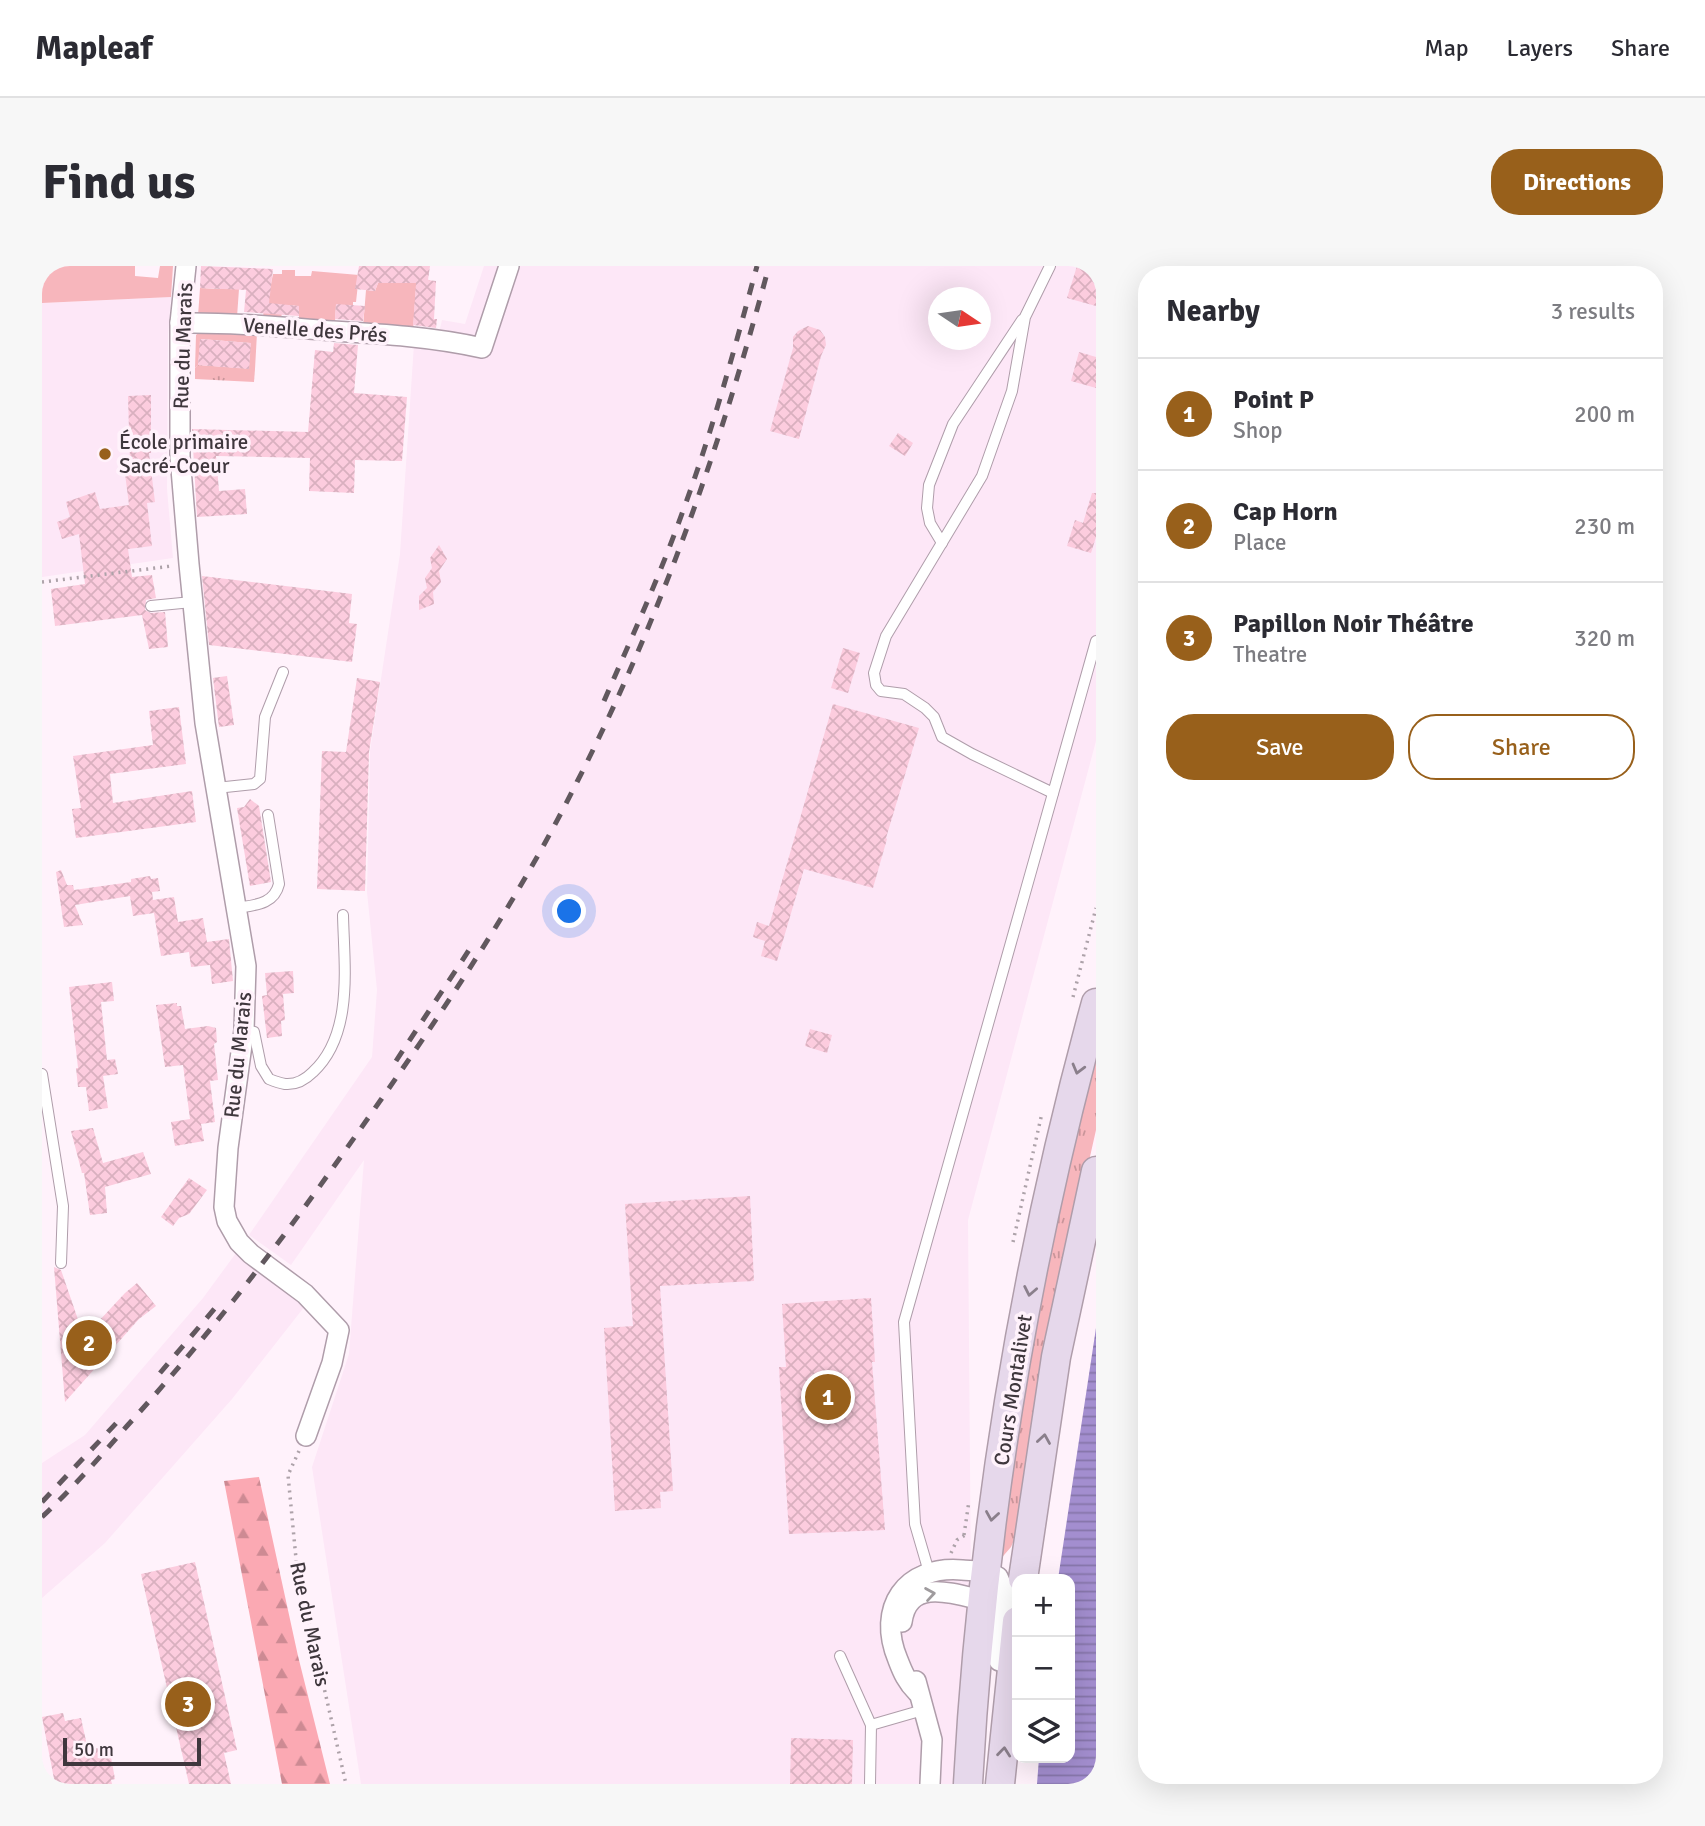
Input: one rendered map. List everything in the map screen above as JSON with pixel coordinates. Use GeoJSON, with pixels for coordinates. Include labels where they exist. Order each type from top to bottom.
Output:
{"type":"FeatureCollection","features":[{"type":"Feature","properties":{"kind":"main road","name":"Cours Montalivet"},"geometry":{"type":"LineString","coordinates":[[968,1784],[981,1600],[1022,1332],[1068,1108],[1096,1003]]}},
{"type":"Feature","properties":{"kind":"main road","name":"Cours Montalivet"},"geometry":{"type":"LineString","coordinates":[[1024,1574],[1056,1357],[1096,1171]]}},
{"type":"Feature","properties":{"kind":"main road"},"geometry":{"type":"LineString","coordinates":[[1000,1784],[1015,1637]]}},
{"type":"Feature","properties":{"kind":"street","name":"Rue du Marais"},"geometry":{"type":"LineString","coordinates":[[186,266],[180,323],[180,457],[192,602],[205,723],[246,966],[244,1030],[224,1189],[227,1221],[239,1242],[251,1254],[305,1294],[339,1330],[332,1363],[306,1436]]}},
{"type":"Feature","properties":{"kind":"street","name":"Venelle des Prés"},"geometry":{"type":"LineString","coordinates":[[180,323],[260,325],[450,341],[482,348],[509,266]]}},
{"type":"Feature","properties":{"kind":"street"},"geometry":{"type":"LineString","coordinates":[[920,1701],[908,1683],[893,1648],[891,1616],[894,1605],[909,1582],[929,1572],[942,1569],[985,1572],[998,1577],[1005,1592],[996,1707],[1007,1721]]}},
{"type":"Feature","properties":{"kind":"street"},"geometry":{"type":"LineString","coordinates":[[930,1784],[932,1740],[901,1634],[902,1617],[911,1601],[932,1592],[949,1592],[981,1600]]}},
{"type":"Feature","properties":{"kind":"lane"},"geometry":{"type":"LineString","coordinates":[[942,543],[930,523],[927,508],[929,485],[954,425],[1024,317],[1050,266]]}},
{"type":"Feature","properties":{"kind":"lane"},"geometry":{"type":"LineString","coordinates":[[1024,317],[1012,391],[982,476],[886,636],[874,673],[876,685],[881,691],[904,694],[925,708],[934,718],[942,737],[1053,793]]}},
{"type":"Feature","properties":{"kind":"lane"},"geometry":{"type":"LineString","coordinates":[[151,607],[192,602]]}},
{"type":"Feature","properties":{"kind":"lane"},"geometry":{"type":"LineString","coordinates":[[929,1572],[915,1524],[904,1322],[1096,641]]}},
{"type":"Feature","properties":{"kind":"lane"},"geometry":{"type":"LineString","coordinates":[[216,788],[254,784],[260,779],[265,718],[283,673]]}},
{"type":"Feature","properties":{"kind":"lane"},"geometry":{"type":"LineString","coordinates":[[236,908],[272,899],[277,893],[279,884],[268,815]]}},
{"type":"Feature","properties":{"kind":"lane"},"geometry":{"type":"LineString","coordinates":[[244,1030],[254,1032],[261,1066],[269,1079],[287,1085],[305,1080],[326,1060],[338,1027],[344,991],[342,915]]}},
{"type":"Feature","properties":{"kind":"lane"},"geometry":{"type":"LineString","coordinates":[[42,1074],[63,1206],[61,1263]]}},
{"type":"Feature","properties":{"kind":"lane"},"geometry":{"type":"LineString","coordinates":[[840,1656],[872,1725],[870,1784]]}},
{"type":"Feature","properties":{"kind":"lane"},"geometry":{"type":"LineString","coordinates":[[872,1725],[920,1701]]}},
{"type":"Feature","properties":{"kind":"path"},"geometry":{"type":"LineString","coordinates":[[42,582],[180,565]]}},
{"type":"Feature","properties":{"kind":"path","name":"Rue du Marais"},"geometry":{"type":"LineString","coordinates":[[306,1436],[288,1475],[297,1569],[346,1784]]}},
{"type":"Feature","properties":{"kind":"path"},"geometry":{"type":"LineString","coordinates":[[951,1560],[957,1540],[968,1534]]}},
{"type":"Feature","properties":{"kind":"shaded area"},"geometry":{"type":"Polygon","coordinates":[[[484,266],[1096,266],[1096,741],[968,1220],[971,1590],[960,1784],[361,1784],[312,1467],[349,1354],[364,1160],[291,1265],[249,1235],[372,1057],[377,990],[367,892],[370,751],[400,554],[414,344],[436,345],[442,320],[465,324],[484,266]]]}},
{"type":"Feature","properties":{"kind":"shaded area","name":"École primaire Sacré-Coeur"},"geometry":{"type":"Polygon","coordinates":[[[171,297],[168,334],[167,489],[173,558],[42,577],[42,303],[171,297]]]}},
{"type":"Feature","properties":{"kind":"shaded area"},"geometry":{"type":"Polygon","coordinates":[[[236,1253],[305,1306],[232,1399],[105,1543],[42,1598],[42,1463],[85,1435],[203,1298],[236,1253]]]}},
{"type":"Feature","properties":{"kind":"shaded area"},"geometry":{"type":"Polygon","coordinates":[[[1096,1328],[1096,1784],[1037,1784],[1039,1763],[1075,1763],[1075,1574],[1059,1574],[1096,1328]]]}},
{"type":"Feature","properties":{"kind":"green space"},"geometry":{"type":"Polygon","coordinates":[[[42,266],[135,266],[135,276],[158,278],[160,266],[173,266],[171,297],[42,303],[42,266]]]}},
{"type":"Feature","properties":{"kind":"green space"},"geometry":{"type":"Polygon","coordinates":[[[282,270],[295,270],[295,276],[311,276],[312,271],[359,275],[356,302],[353,302],[353,306],[336,305],[335,322],[299,318],[299,306],[283,305],[281,319],[263,318],[265,298],[262,283],[271,284],[273,274],[282,274],[282,270]]]}},
{"type":"Feature","properties":{"kind":"green space"},"geometry":{"type":"Polygon","coordinates":[[[240,275],[237,317],[198,316],[200,288],[220,289],[240,275]]]}},
{"type":"Feature","properties":{"kind":"green space"},"geometry":{"type":"Polygon","coordinates":[[[389,277],[430,280],[430,288],[416,288],[413,332],[363,327],[366,290],[375,291],[378,283],[389,283],[389,277]]]}},
{"type":"Feature","properties":{"kind":"green space"},"geometry":{"type":"Polygon","coordinates":[[[205,330],[205,334],[209,334],[210,330],[247,332],[246,336],[250,336],[251,332],[257,333],[255,369],[249,369],[250,343],[201,339],[198,365],[195,368],[196,335],[205,330]]]}},
{"type":"Feature","properties":{"kind":"green space"},"geometry":{"type":"Polygon","coordinates":[[[198,365],[255,369],[254,382],[195,379],[195,368],[198,365]]]}},
{"type":"Feature","properties":{"kind":"green space"},"geometry":{"type":"Polygon","coordinates":[[[1096,1053],[1096,1130],[1071,1241],[1017,1533],[1011,1547],[998,1562],[1019,1408],[1050,1245],[1096,1053]]]}},
{"type":"Feature","properties":{"kind":"green space"},"geometry":{"type":"Polygon","coordinates":[[[259,1477],[298,1656],[330,1784],[282,1784],[224,1481],[259,1477]]]}},
{"type":"Feature","properties":{"kind":"building"},"geometry":{"type":"Polygon","coordinates":[[[201,266],[273,269],[269,303],[299,306],[299,316],[244,312],[246,290],[200,288],[201,266]]]}},
{"type":"Feature","properties":{"kind":"building"},"geometry":{"type":"Polygon","coordinates":[[[359,266],[430,266],[428,280],[436,281],[436,328],[413,325],[416,283],[378,283],[375,291],[355,289],[359,266]]]}},
{"type":"Feature","properties":{"kind":"building"},"geometry":{"type":"Polygon","coordinates":[[[1077,266],[1096,266],[1096,306],[1067,298],[1077,266]]]}},
{"type":"Feature","properties":{"kind":"building"},"geometry":{"type":"Polygon","coordinates":[[[336,304],[365,306],[363,321],[335,319],[336,304]]]}},
{"type":"Feature","properties":{"kind":"building"},"geometry":{"type":"Polygon","coordinates":[[[808,326],[820,330],[826,345],[799,439],[770,431],[793,348],[793,337],[808,326]]]}},
{"type":"Feature","properties":{"kind":"building"},"geometry":{"type":"Polygon","coordinates":[[[200,339],[251,343],[249,369],[198,365],[200,339]]]}},
{"type":"Feature","properties":{"kind":"building"},"geometry":{"type":"Polygon","coordinates":[[[334,343],[358,345],[354,393],[407,397],[402,461],[355,460],[354,493],[309,491],[310,458],[216,456],[219,491],[245,489],[247,514],[197,517],[192,429],[308,432],[315,350],[333,352],[334,343]]]}},
{"type":"Feature","properties":{"kind":"building"},"geometry":{"type":"Polygon","coordinates":[[[1079,352],[1096,357],[1096,388],[1071,381],[1079,352]]]}},
{"type":"Feature","properties":{"kind":"building"},"geometry":{"type":"Polygon","coordinates":[[[151,395],[149,453],[155,502],[147,503],[152,546],[128,549],[132,577],[152,575],[156,598],[146,600],[145,610],[151,613],[165,612],[168,647],[149,649],[142,615],[55,626],[51,589],[85,584],[79,534],[62,539],[57,522],[70,517],[66,502],[95,492],[100,509],[129,505],[124,466],[130,465],[128,396],[151,395]]]}},
{"type":"Feature","properties":{"kind":"building"},"geometry":{"type":"Polygon","coordinates":[[[898,433],[913,443],[905,456],[889,446],[898,433]]]}},
{"type":"Feature","properties":{"kind":"building"},"geometry":{"type":"Polygon","coordinates":[[[1092,493],[1096,493],[1096,537],[1091,553],[1067,546],[1075,520],[1083,523],[1092,493]]]}},
{"type":"Feature","properties":{"kind":"building"},"geometry":{"type":"Polygon","coordinates":[[[439,545],[447,559],[439,571],[441,582],[433,592],[434,604],[419,610],[419,596],[427,588],[425,578],[432,568],[430,558],[439,545]]]}},
{"type":"Feature","properties":{"kind":"building"},"geometry":{"type":"Polygon","coordinates":[[[202,576],[352,594],[349,623],[357,624],[352,662],[209,645],[202,576]]]}},
{"type":"Feature","properties":{"kind":"building"},"geometry":{"type":"Polygon","coordinates":[[[843,648],[860,653],[848,693],[831,688],[843,648]]]}},
{"type":"Feature","properties":{"kind":"building"},"geometry":{"type":"Polygon","coordinates":[[[227,676],[234,725],[219,727],[213,678],[227,676]]]}},
{"type":"Feature","properties":{"kind":"building"},"geometry":{"type":"Polygon","coordinates":[[[357,678],[380,682],[369,752],[365,891],[317,889],[322,751],[346,752],[357,678]]]}},
{"type":"Feature","properties":{"kind":"building"},"geometry":{"type":"Polygon","coordinates":[[[833,704],[919,728],[873,888],[804,869],[777,961],[761,956],[765,941],[753,937],[757,922],[769,926],[833,704]]]}},
{"type":"Feature","properties":{"kind":"building"},"geometry":{"type":"Polygon","coordinates":[[[179,707],[186,764],[110,774],[113,803],[192,791],[196,822],[76,838],[72,809],[81,808],[73,756],[153,745],[149,711],[179,707]]]}},
{"type":"Feature","properties":{"kind":"building"},"geometry":{"type":"Polygon","coordinates":[[[250,799],[259,806],[271,882],[250,886],[237,808],[244,807],[250,799]]]}},
{"type":"Feature","properties":{"kind":"building"},"geometry":{"type":"Polygon","coordinates":[[[61,870],[67,885],[73,885],[74,890],[131,882],[131,879],[150,876],[151,879],[158,878],[160,891],[152,892],[153,900],[174,897],[178,922],[203,918],[207,942],[229,939],[233,981],[212,984],[210,965],[191,967],[189,952],[161,956],[154,913],[133,916],[130,896],[75,905],[83,925],[64,927],[56,872],[61,870]]]}},
{"type":"Feature","properties":{"kind":"building"},"geometry":{"type":"Polygon","coordinates":[[[293,971],[294,993],[283,994],[285,1020],[281,1021],[282,1036],[267,1038],[262,996],[267,995],[265,973],[293,971]]]}},
{"type":"Feature","properties":{"kind":"building"},"geometry":{"type":"Polygon","coordinates":[[[112,982],[114,1001],[101,1002],[107,1060],[115,1059],[118,1074],[103,1076],[108,1108],[89,1111],[86,1087],[78,1087],[69,987],[112,982]]]}},
{"type":"Feature","properties":{"kind":"building"},"geometry":{"type":"Polygon","coordinates":[[[177,1003],[177,1006],[181,1006],[185,1029],[208,1026],[216,1028],[217,1042],[214,1044],[218,1080],[210,1081],[215,1122],[201,1124],[204,1141],[175,1146],[171,1122],[190,1119],[183,1065],[165,1067],[156,1005],[177,1003]]]}},
{"type":"Feature","properties":{"kind":"building"},"geometry":{"type":"Polygon","coordinates":[[[810,1029],[832,1035],[827,1053],[805,1046],[810,1029]]]}},
{"type":"Feature","properties":{"kind":"building"},"geometry":{"type":"Polygon","coordinates":[[[93,1128],[103,1163],[143,1152],[151,1174],[105,1187],[107,1213],[90,1215],[84,1173],[71,1131],[93,1128]]]}},
{"type":"Feature","properties":{"kind":"building"},"geometry":{"type":"Polygon","coordinates":[[[189,1178],[207,1190],[189,1214],[179,1218],[173,1226],[161,1217],[189,1178]]]}},
{"type":"Feature","properties":{"kind":"building"},"geometry":{"type":"Polygon","coordinates":[[[750,1196],[754,1281],[660,1286],[673,1491],[660,1492],[661,1508],[615,1511],[604,1328],[633,1326],[625,1204],[750,1196]]]}},
{"type":"Feature","properties":{"kind":"building"},"geometry":{"type":"Polygon","coordinates":[[[54,1267],[61,1270],[84,1337],[137,1283],[156,1306],[139,1319],[65,1402],[54,1267]]]}},
{"type":"Feature","properties":{"kind":"building"},"geometry":{"type":"Polygon","coordinates":[[[871,1298],[875,1362],[872,1362],[885,1530],[789,1534],[779,1367],[786,1367],[782,1304],[871,1298]]]}},
{"type":"Feature","properties":{"kind":"building"},"geometry":{"type":"Polygon","coordinates":[[[195,1562],[237,1750],[224,1753],[231,1784],[189,1784],[141,1574],[195,1562]]]}},
{"type":"Feature","properties":{"kind":"building"},"geometry":{"type":"Polygon","coordinates":[[[63,1713],[65,1721],[81,1718],[88,1750],[109,1746],[115,1779],[111,1780],[112,1784],[55,1784],[42,1717],[63,1713]]]}},
{"type":"Feature","properties":{"kind":"building"},"geometry":{"type":"Polygon","coordinates":[[[791,1738],[853,1740],[852,1784],[790,1784],[791,1738]]]}},
{"type":"Feature","properties":{"kind":"railway"},"geometry":{"type":"LineString","coordinates":[[604,701],[656,581],[695,478],[757,266]]}},
{"type":"Feature","properties":{"kind":"railway"},"geometry":{"type":"LineString","coordinates":[[42,1517],[86,1473],[156,1394],[265,1260],[405,1065],[467,973],[524,879],[607,720],[662,593],[687,529],[731,399],[769,266]]}},
{"type":"Feature","properties":{"kind":"railway"},"geometry":{"type":"LineString","coordinates":[[396,1061],[473,944]]}},
{"type":"Feature","properties":{"kind":"railway"},"geometry":{"type":"LineString","coordinates":[[160,1373],[216,1307]]}},
{"type":"Feature","properties":{"kind":"railway"},"geometry":{"type":"LineString","coordinates":[[42,1502],[123,1416]]}},
{"type":"Feature","properties":{"kind":"place","name":"École primaire Sacré-Coeur"},"geometry":{"type":"Point","coordinates":[105,454]}},
{"type":"Feature","properties":{"kind":"place","name":"Cap Horn"},"geometry":{"type":"Point","coordinates":[89,1343]}},
{"type":"Feature","properties":{"kind":"place","name":"Point P"},"geometry":{"type":"Point","coordinates":[828,1397]}},
{"type":"Feature","properties":{"kind":"place","name":"Papillon Noir Théâtre"},"geometry":{"type":"Point","coordinates":[188,1704]}}]}
